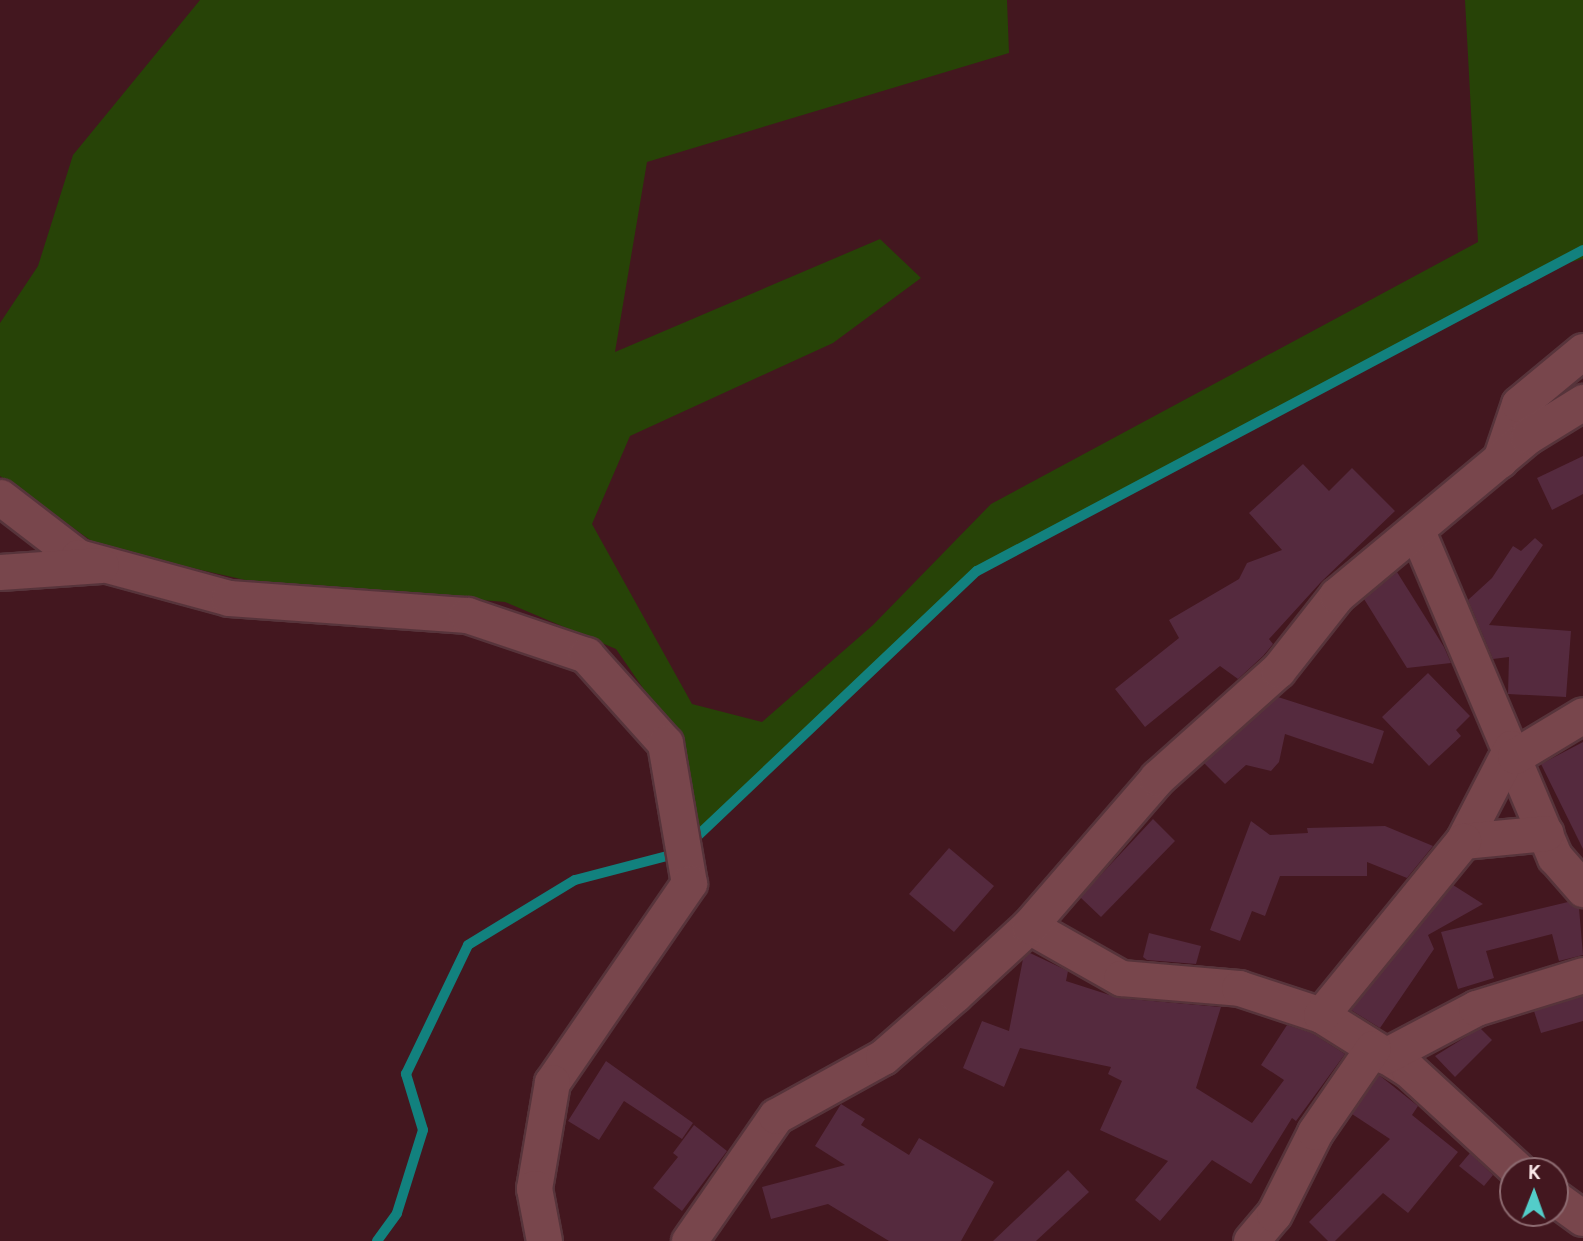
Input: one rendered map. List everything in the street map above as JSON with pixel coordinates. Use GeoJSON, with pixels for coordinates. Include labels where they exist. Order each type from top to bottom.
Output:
{"type":"FeatureCollection","features":[{"type":"Feature","properties":{"kind":"street"},"geometry":{"type":"LineString","coordinates":[[1500,460],[1519,404],[1583,351]]}},
{"type":"Feature","properties":{"kind":"street"},"geometry":{"type":"LineString","coordinates":[[689,1241],[776,1116],[883,1057],[1029,926],[1157,778],[1278,670],[1337,595],[1418,531],[1500,460],[1583,402]]}},
{"type":"Feature","properties":{"kind":"street"},"geometry":{"type":"LineString","coordinates":[[0,496],[78,557],[229,598],[467,615],[586,655],[665,743],[689,883],[552,1082],[534,1188],[544,1241]]}},
{"type":"Feature","properties":{"kind":"street"},"geometry":{"type":"LineString","coordinates":[[1418,531],[1482,692],[1513,752],[1555,858],[1583,889]]}},
{"type":"Feature","properties":{"kind":"street"},"geometry":{"type":"LineString","coordinates":[[0,572],[108,565]]}},
{"type":"Feature","properties":{"kind":"street"},"geometry":{"type":"LineString","coordinates":[[1321,1016],[1463,841],[1513,752],[1583,715]]}},
{"type":"Feature","properties":{"kind":"street"},"geometry":{"type":"LineString","coordinates":[[1463,841],[1546,833]]}},
{"type":"Feature","properties":{"kind":"street"},"geometry":{"type":"LineString","coordinates":[[1029,926],[1121,978],[1240,988],[1321,1016],[1409,1070],[1504,1157]]}},
{"type":"Feature","properties":{"kind":"street"},"geometry":{"type":"LineString","coordinates":[[1251,1241],[1274,1214],[1315,1132],[1379,1052],[1476,1008],[1583,975]]}},
{"type":"Feature","properties":{"kind":"green space"},"geometry":{"type":"Polygon","coordinates":[[[200,0],[1007,0],[1009,53],[647,162],[615,352],[880,239],[921,278],[833,343],[630,436],[592,524],[692,704],[762,722],[873,625],[991,504],[1478,242],[1465,0],[1583,0],[1583,259],[1563,264],[977,571],[694,839],[676,736],[616,649],[505,602],[245,580],[100,547],[0,476],[0,323],[38,266],[73,155],[200,0]]]}},
{"type":"Feature","properties":{"kind":"building"},"geometry":{"type":"Polygon","coordinates":[[[1583,456],[1583,494],[1552,510],[1537,478],[1583,456]]]}},
{"type":"Feature","properties":{"kind":"building"},"geometry":{"type":"Polygon","coordinates":[[[1303,464],[1329,491],[1352,468],[1395,511],[1321,582],[1269,639],[1273,644],[1263,656],[1238,679],[1220,666],[1145,727],[1115,689],[1179,638],[1169,620],[1239,579],[1247,563],[1282,550],[1249,513],[1303,464]]]}},
{"type":"Feature","properties":{"kind":"building"},"geometry":{"type":"Polygon","coordinates":[[[1535,538],[1543,545],[1489,625],[1571,631],[1566,697],[1508,694],[1509,657],[1493,659],[1468,600],[1492,578],[1513,546],[1521,551],[1535,538]]]}},
{"type":"Feature","properties":{"kind":"building"},"geometry":{"type":"Polygon","coordinates":[[[1397,572],[1444,647],[1451,663],[1407,668],[1364,599],[1397,572]]]}},
{"type":"Feature","properties":{"kind":"building"},"geometry":{"type":"Polygon","coordinates":[[[1428,673],[1470,716],[1456,730],[1461,736],[1429,766],[1382,717],[1428,673]]]}},
{"type":"Feature","properties":{"kind":"building"},"geometry":{"type":"Polygon","coordinates":[[[1278,697],[1384,731],[1373,764],[1285,734],[1279,762],[1271,771],[1246,765],[1225,784],[1204,763],[1278,697]]]}},
{"type":"Feature","properties":{"kind":"building"},"geometry":{"type":"Polygon","coordinates":[[[1583,742],[1583,849],[1541,764],[1583,742]]]}},
{"type":"Feature","properties":{"kind":"building"},"geometry":{"type":"Polygon","coordinates":[[[1153,819],[1175,841],[1101,917],[1080,897],[1153,819]]]}},
{"type":"Feature","properties":{"kind":"building"},"geometry":{"type":"Polygon","coordinates":[[[1251,821],[1270,835],[1308,833],[1307,828],[1385,826],[1433,846],[1407,878],[1367,862],[1367,876],[1280,876],[1265,916],[1252,911],[1240,941],[1210,930],[1251,821]]]}},
{"type":"Feature","properties":{"kind":"building"},"geometry":{"type":"Polygon","coordinates":[[[949,848],[994,886],[954,932],[909,894],[949,848]]]}},
{"type":"Feature","properties":{"kind":"building"},"geometry":{"type":"Polygon","coordinates":[[[1453,885],[1483,904],[1428,935],[1434,949],[1380,1028],[1351,1010],[1453,885]]]}},
{"type":"Feature","properties":{"kind":"building"},"geometry":{"type":"Polygon","coordinates":[[[1568,902],[1579,908],[1583,955],[1559,961],[1552,934],[1486,951],[1494,978],[1458,989],[1441,932],[1568,902]]]}},
{"type":"Feature","properties":{"kind":"building"},"geometry":{"type":"Polygon","coordinates":[[[1149,933],[1201,946],[1196,964],[1147,960],[1143,957],[1149,933]]]}},
{"type":"Feature","properties":{"kind":"building"},"geometry":{"type":"Polygon","coordinates":[[[1030,953],[1068,971],[1066,981],[1119,998],[1221,1007],[1196,1088],[1252,1123],[1284,1080],[1261,1065],[1287,1025],[1312,1033],[1345,1054],[1296,1121],[1292,1118],[1251,1184],[1212,1160],[1160,1221],[1135,1200],[1168,1161],[1100,1130],[1122,1081],[1108,1074],[1111,1067],[1020,1048],[1004,1087],[963,1068],[982,1021],[1009,1031],[1023,959],[1030,953]]]}},
{"type":"Feature","properties":{"kind":"building"},"geometry":{"type":"Polygon","coordinates":[[[1583,996],[1583,1021],[1541,1033],[1534,1011],[1583,996]]]}},
{"type":"Feature","properties":{"kind":"building"},"geometry":{"type":"Polygon","coordinates":[[[1480,1028],[1492,1040],[1455,1077],[1435,1056],[1480,1028]]]}},
{"type":"Feature","properties":{"kind":"building"},"geometry":{"type":"Polygon","coordinates":[[[606,1061],[693,1123],[682,1139],[624,1101],[599,1140],[568,1121],[606,1061]]]}},
{"type":"Feature","properties":{"kind":"building"},"geometry":{"type":"Polygon","coordinates":[[[1379,1075],[1418,1106],[1412,1115],[1458,1152],[1408,1213],[1383,1193],[1335,1241],[1328,1241],[1309,1222],[1390,1139],[1352,1114],[1379,1075]]]}},
{"type":"Feature","properties":{"kind":"building"},"geometry":{"type":"Polygon","coordinates":[[[841,1104],[865,1119],[861,1125],[909,1155],[919,1138],[994,1182],[961,1241],[889,1241],[828,1204],[771,1219],[762,1187],[845,1165],[815,1146],[841,1104]]]}},
{"type":"Feature","properties":{"kind":"building"},"geometry":{"type":"Polygon","coordinates":[[[694,1125],[727,1151],[682,1211],[653,1188],[678,1157],[673,1153],[694,1125]]]}},
{"type":"Feature","properties":{"kind":"building"},"geometry":{"type":"Polygon","coordinates":[[[1470,1153],[1493,1175],[1484,1186],[1459,1166],[1470,1153]]]}},
{"type":"Feature","properties":{"kind":"building"},"geometry":{"type":"Polygon","coordinates":[[[1068,1170],[1089,1192],[1036,1241],[993,1241],[1068,1170]]]}},
{"type":"Feature","properties":{"kind":"waterway"},"geometry":{"type":"LineString","coordinates":[[690,843],[977,571],[1583,250]]}},
{"type":"Feature","properties":{"kind":"waterway"},"geometry":{"type":"LineString","coordinates":[[377,1241],[397,1213],[423,1130],[406,1074],[468,945],[575,880],[679,853]]}}]}
